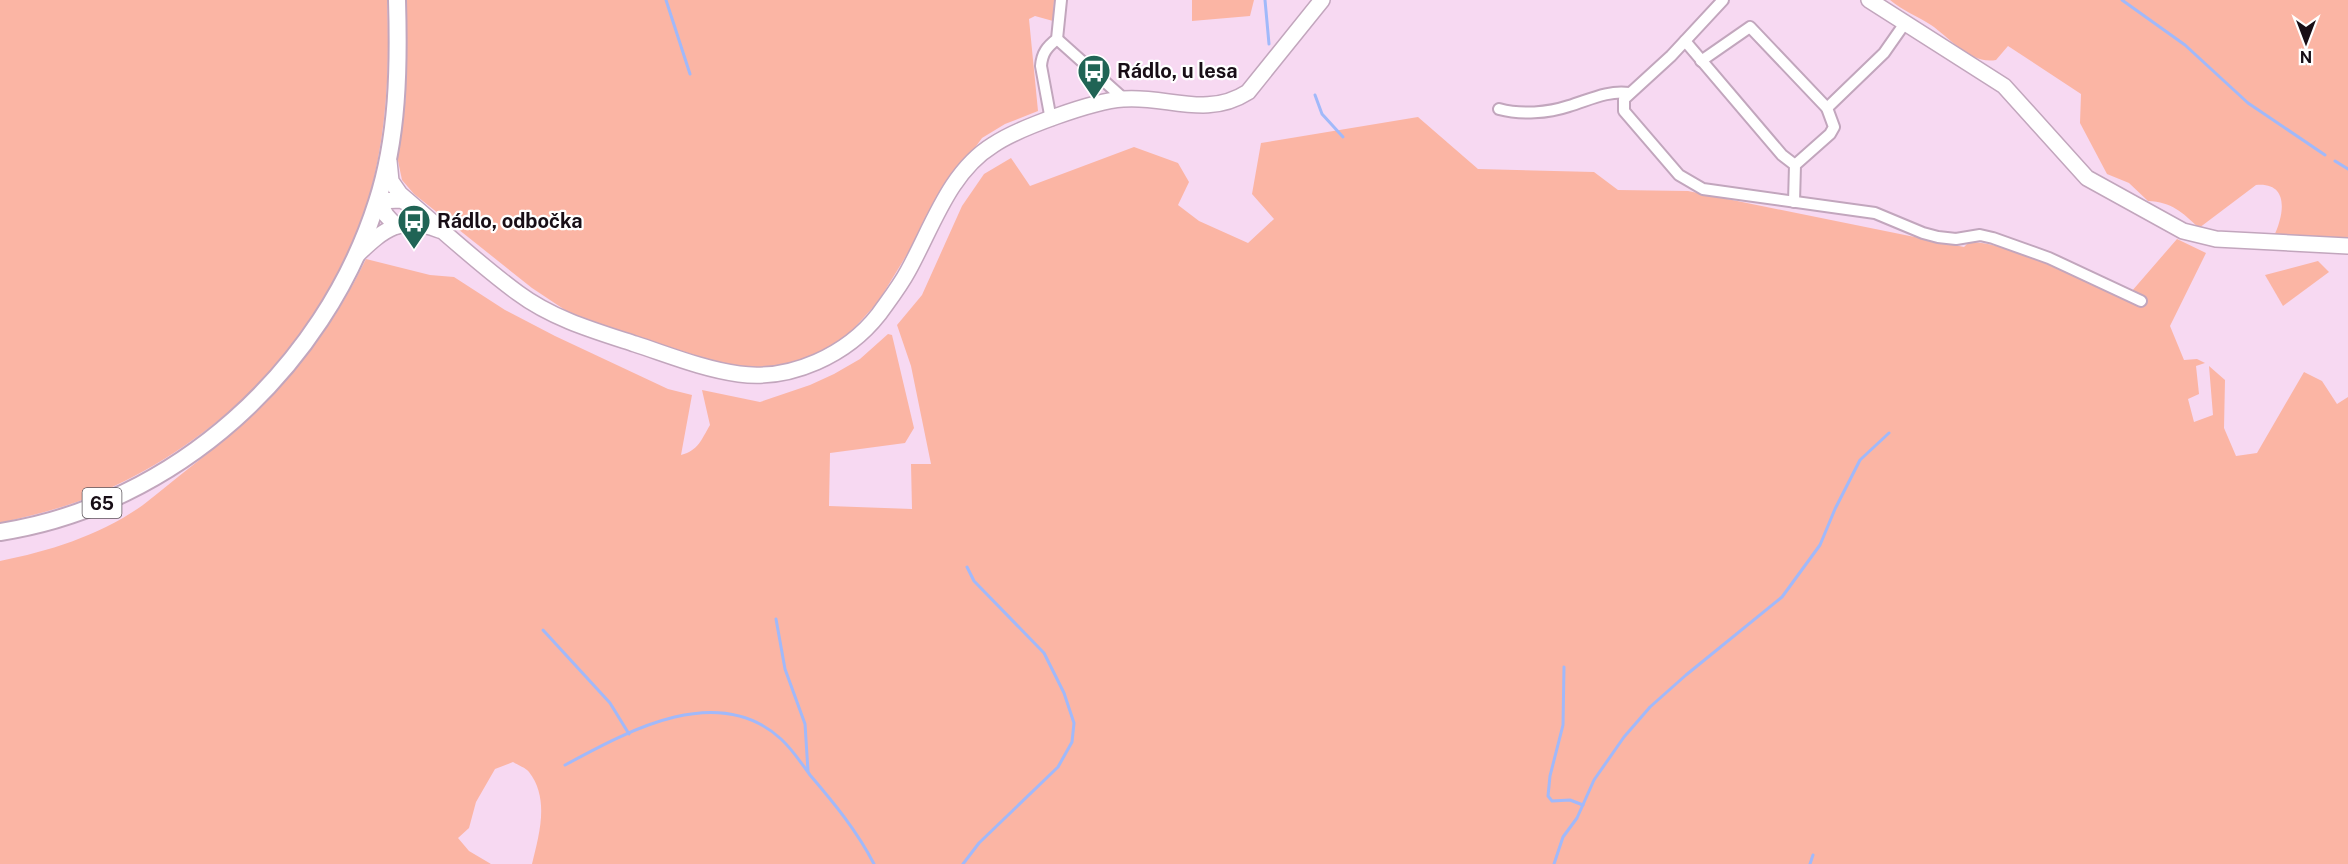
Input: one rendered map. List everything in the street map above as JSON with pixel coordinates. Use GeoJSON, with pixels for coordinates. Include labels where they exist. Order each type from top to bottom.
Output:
{"type":"FeatureCollection","features":[{"type":"Feature","properties":{"kind":"main road","name":"65"},"geometry":{"type":"LineString","coordinates":[[0,532],[54,519],[106,501],[172,466],[222,431],[272,385],[289,364],[325,314],[357,255],[378,201],[397,96],[397,0]]}},
{"type":"Feature","properties":{"kind":"street"},"geometry":{"type":"LineString","coordinates":[[1051,120],[1041,66],[1047,47],[1057,39],[1061,0]]}},
{"type":"Feature","properties":{"kind":"street"},"geometry":{"type":"LineString","coordinates":[[388,154],[393,186],[518,294],[559,317],[587,329],[722,370],[751,375],[797,369],[836,352],[866,328],[907,274],[965,168],[993,144],[1051,120],[1101,103],[1124,99],[1200,105],[1238,98],[1248,92],[1322,0]]}},
{"type":"Feature","properties":{"kind":"street"},"geometry":{"type":"LineString","coordinates":[[1723,0],[1685,41],[1624,99],[1624,111],[1678,175],[1689,183],[1703,189],[1875,213],[1938,237],[1956,239],[1980,235],[1993,238],[2049,258],[2141,301]]}},
{"type":"Feature","properties":{"kind":"street"},"geometry":{"type":"LineString","coordinates":[[1869,0],[2004,86],[2087,178],[2182,231],[2216,238],[2348,246]]}},
{"type":"Feature","properties":{"kind":"street"},"geometry":{"type":"LineString","coordinates":[[1827,108],[1884,53],[1905,23]]}},
{"type":"Feature","properties":{"kind":"street"},"geometry":{"type":"LineString","coordinates":[[1701,61],[1750,27],[1827,108],[1834,127],[1830,134],[1796,165],[1794,202]]}},
{"type":"Feature","properties":{"kind":"street"},"geometry":{"type":"LineString","coordinates":[[1057,39],[1124,99]]}},
{"type":"Feature","properties":{"kind":"street"},"geometry":{"type":"LineString","coordinates":[[1685,41],[1782,155],[1796,165]]}},
{"type":"Feature","properties":{"kind":"street"},"geometry":{"type":"LineString","coordinates":[[1499,109],[1512,113],[1533,112],[1565,107],[1616,92],[1629,93]]}},
{"type":"Feature","properties":{"kind":"street"},"geometry":{"type":"LineString","coordinates":[[396,226],[378,201],[401,200],[415,206]]}},
{"type":"Feature","properties":{"kind":"street"},"geometry":{"type":"LineString","coordinates":[[357,255],[378,235],[396,226],[407,224],[427,226],[447,234]]}},
{"type":"Feature","properties":{"kind":"shaded area"},"geometry":{"type":"Polygon","coordinates":[[[0,0],[387,0],[388,50],[386,99],[380,149],[369,198],[352,246],[329,292],[301,334],[269,373],[232,409],[192,441],[149,468],[79,501],[0,523],[0,0]]]}},
{"type":"Feature","properties":{"kind":"shaded area"},"geometry":{"type":"Polygon","coordinates":[[[406,0],[1054,0],[1053,21],[1035,16],[1029,19],[1038,111],[1005,124],[982,138],[956,174],[878,302],[846,337],[823,352],[784,365],[742,370],[577,318],[532,288],[414,194],[402,180],[397,156],[406,96],[406,0]]]}},
{"type":"Feature","properties":{"kind":"shaded area"},"geometry":{"type":"Polygon","coordinates":[[[1192,0],[1254,0],[1250,16],[1192,21],[1192,0]]]}},
{"type":"Feature","properties":{"kind":"shaded area"},"geometry":{"type":"Polygon","coordinates":[[[1890,0],[2348,0],[2348,241],[2274,236],[2280,219],[2282,202],[2275,189],[2267,185],[2256,185],[2199,228],[2176,209],[2164,203],[2148,201],[2129,183],[2107,174],[2080,123],[2081,94],[2008,46],[1996,60],[1969,55],[1931,25],[1890,0]]]}},
{"type":"Feature","properties":{"kind":"shaded area"},"geometry":{"type":"Polygon","coordinates":[[[1418,117],[1478,169],[1594,172],[1618,190],[1688,191],[1964,247],[1969,242],[1986,244],[2026,255],[2125,299],[2177,239],[2206,253],[2170,326],[2184,360],[2197,359],[2205,363],[2196,366],[2199,394],[2188,399],[2194,422],[2213,415],[2209,366],[2225,380],[2224,428],[2236,456],[2257,453],[2304,372],[2322,381],[2337,404],[2348,397],[2348,864],[532,864],[541,817],[539,794],[529,772],[513,762],[495,769],[476,802],[469,828],[458,838],[469,851],[491,864],[0,864],[0,561],[56,547],[127,516],[221,442],[270,397],[312,348],[331,321],[366,259],[430,275],[454,277],[505,310],[555,336],[668,389],[692,395],[681,455],[696,447],[710,425],[702,390],[760,402],[834,374],[860,359],[888,334],[892,335],[914,428],[905,443],[830,453],[829,506],[912,509],[911,464],[931,464],[911,366],[897,325],[922,295],[962,206],[984,174],[1011,158],[1030,186],[1134,147],[1178,163],[1189,182],[1178,205],[1199,221],[1248,243],[1274,219],[1252,194],[1261,143],[1418,117]]]}},
{"type":"Feature","properties":{"kind":"shaded area"},"geometry":{"type":"Polygon","coordinates":[[[2318,261],[2329,272],[2283,306],[2265,275],[2318,261]]]}},
{"type":"Feature","properties":{"kind":"waterway"},"geometry":{"type":"LineString","coordinates":[[666,0],[690,74]]}},
{"type":"Feature","properties":{"kind":"waterway"},"geometry":{"type":"LineString","coordinates":[[1265,0],[1269,44]]}},
{"type":"Feature","properties":{"kind":"waterway"},"geometry":{"type":"LineString","coordinates":[[2122,0],[2185,45],[2248,103],[2325,155]]}},
{"type":"Feature","properties":{"kind":"waterway"},"geometry":{"type":"LineString","coordinates":[[1315,95],[1322,114],[1343,137]]}},
{"type":"Feature","properties":{"kind":"waterway"},"geometry":{"type":"LineString","coordinates":[[2335,161],[2348,169]]}},
{"type":"Feature","properties":{"kind":"waterway"},"geometry":{"type":"LineString","coordinates":[[1554,864],[1563,837],[1577,818],[1594,780],[1624,737],[1650,707],[1686,675],[1782,597],[1820,545],[1860,460],[1889,433]]}},
{"type":"Feature","properties":{"kind":"waterway"},"geometry":{"type":"LineString","coordinates":[[963,864],[979,843],[1058,767],[1072,742],[1074,723],[1064,693],[1044,653],[974,581],[967,567]]}},
{"type":"Feature","properties":{"kind":"waterway"},"geometry":{"type":"LineString","coordinates":[[776,619],[785,669],[805,724],[808,771]]}},
{"type":"Feature","properties":{"kind":"waterway"},"geometry":{"type":"LineString","coordinates":[[543,630],[610,703],[629,734]]}},
{"type":"Feature","properties":{"kind":"waterway"},"geometry":{"type":"LineString","coordinates":[[1564,667],[1563,725],[1550,776],[1548,796],[1552,801],[1570,800],[1583,805]]}},
{"type":"Feature","properties":{"kind":"waterway"},"geometry":{"type":"LineString","coordinates":[[565,765],[616,738],[673,718],[702,713],[730,714],[756,722],[781,739],[793,752],[845,818],[874,864]]}},
{"type":"Feature","properties":{"kind":"waterway"},"geometry":{"type":"LineString","coordinates":[[1810,864],[1813,855]]}},
{"type":"Feature","properties":{"kind":"place","name":"Rádlo, u lesa"},"geometry":{"type":"Point","coordinates":[1094,100]}},
{"type":"Feature","properties":{"kind":"place","name":"Rádlo, odbočka"},"geometry":{"type":"Point","coordinates":[414,250]}}]}
